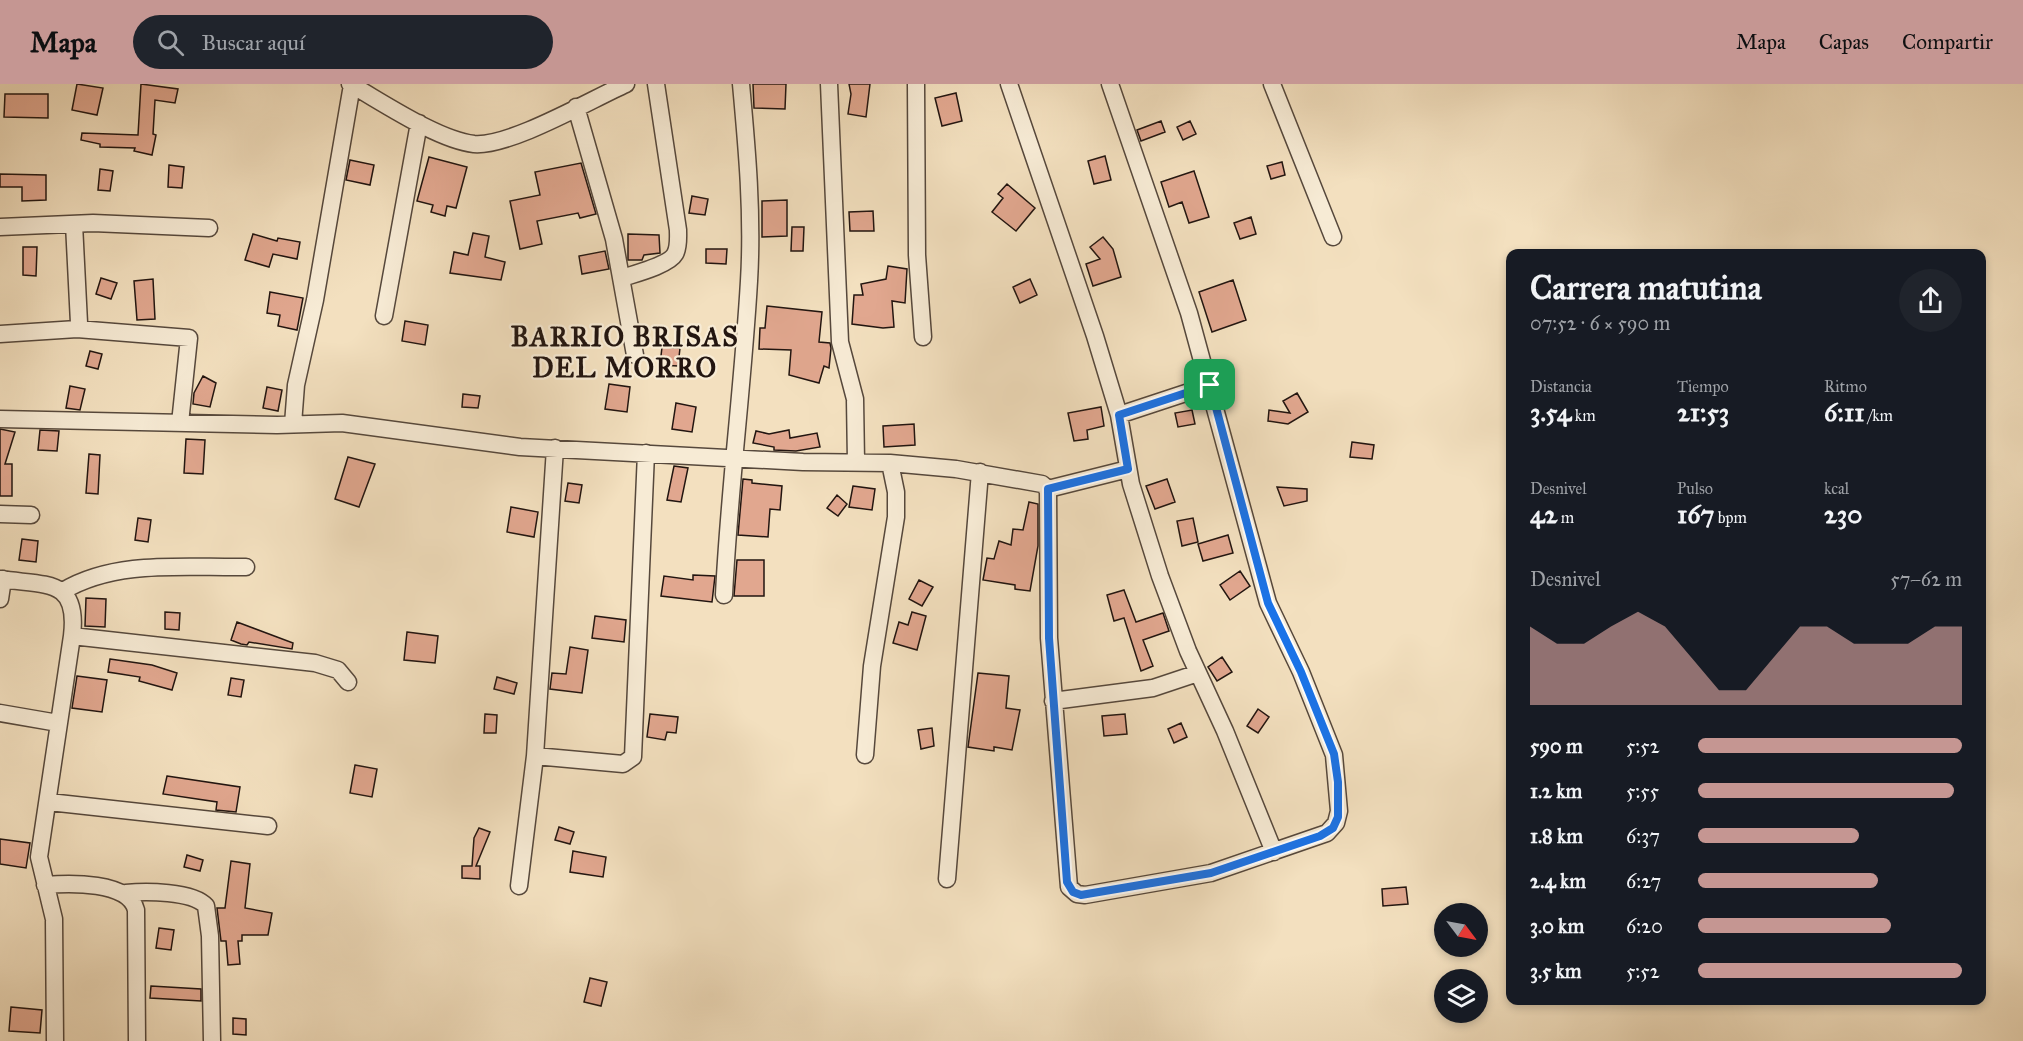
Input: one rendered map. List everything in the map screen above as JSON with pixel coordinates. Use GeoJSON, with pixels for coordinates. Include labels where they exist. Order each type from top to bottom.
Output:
{"type":"FeatureCollection","features":[{"type":"Feature","properties":{"kind":"street"},"geometry":{"type":"LineString","coordinates":[[292,424],[296,385],[319,277],[351,85],[419,123],[460,141],[486,144],[508,139],[626,84]]}},
{"type":"Feature","properties":{"kind":"street"},"geometry":{"type":"LineString","coordinates":[[622,278],[668,261],[675,254],[678,242],[656,84]]}},
{"type":"Feature","properties":{"kind":"street"},"geometry":{"type":"LineString","coordinates":[[724,595],[749,278],[748,158],[741,84]]}},
{"type":"Feature","properties":{"kind":"street"},"geometry":{"type":"LineString","coordinates":[[829,84],[840,342],[855,399],[855,462]]}},
{"type":"Feature","properties":{"kind":"street"},"geometry":{"type":"LineString","coordinates":[[916,84],[917,255],[923,338]]}},
{"type":"Feature","properties":{"kind":"street"},"geometry":{"type":"LineString","coordinates":[[1009,84],[1092,326],[1119,415],[1128,469],[1160,576],[1198,673],[1274,852]]}},
{"type":"Feature","properties":{"kind":"street"},"geometry":{"type":"LineString","coordinates":[[1048,489],[1048,581],[1053,701],[1067,882],[1073,892],[1085,895],[1118,891],[1211,873],[1320,836],[1333,828],[1339,811],[1334,754],[1301,672],[1268,603],[1210,385],[1110,84]]}},
{"type":"Feature","properties":{"kind":"street"},"geometry":{"type":"LineString","coordinates":[[1272,84],[1333,237]]}},
{"type":"Feature","properties":{"kind":"street"},"geometry":{"type":"LineString","coordinates":[[576,106],[622,278],[635,355]]}},
{"type":"Feature","properties":{"kind":"street"},"geometry":{"type":"LineString","coordinates":[[384,316],[419,123]]}},
{"type":"Feature","properties":{"kind":"street"},"geometry":{"type":"LineString","coordinates":[[0,227],[74,224],[209,228]]}},
{"type":"Feature","properties":{"kind":"street"},"geometry":{"type":"LineString","coordinates":[[74,224],[79,323],[77,329]]}},
{"type":"Feature","properties":{"kind":"street"},"geometry":{"type":"LineString","coordinates":[[0,334],[77,329],[189,338],[180,423]]}},
{"type":"Feature","properties":{"kind":"street"},"geometry":{"type":"LineString","coordinates":[[1119,415],[1210,385]]}},
{"type":"Feature","properties":{"kind":"street"},"geometry":{"type":"LineString","coordinates":[[0,419],[180,423],[342,423],[520,447],[890,463],[980,472],[1030,480],[1048,489],[1128,469]]}},
{"type":"Feature","properties":{"kind":"street"},"geometry":{"type":"LineString","coordinates":[[519,886],[535,756],[555,448]]}},
{"type":"Feature","properties":{"kind":"street"},"geometry":{"type":"LineString","coordinates":[[535,756],[623,764],[633,758],[646,453]]}},
{"type":"Feature","properties":{"kind":"street"},"geometry":{"type":"LineString","coordinates":[[865,755],[872,666],[896,517],[896,492],[890,463]]}},
{"type":"Feature","properties":{"kind":"street"},"geometry":{"type":"LineString","coordinates":[[947,879],[980,472]]}},
{"type":"Feature","properties":{"kind":"street"},"geometry":{"type":"LineString","coordinates":[[0,514],[31,515]]}},
{"type":"Feature","properties":{"kind":"street"},"geometry":{"type":"LineString","coordinates":[[63,591],[90,578],[132,569],[246,567]]}},
{"type":"Feature","properties":{"kind":"street"},"geometry":{"type":"LineString","coordinates":[[0,599],[2,579],[52,586],[63,591],[73,606],[72,636],[39,857],[54,919],[55,1041]]}},
{"type":"Feature","properties":{"kind":"street"},"geometry":{"type":"LineString","coordinates":[[72,636],[315,663],[338,670],[348,682]]}},
{"type":"Feature","properties":{"kind":"street"},"geometry":{"type":"LineString","coordinates":[[1053,701],[1152,688],[1198,673]]}},
{"type":"Feature","properties":{"kind":"street"},"geometry":{"type":"LineString","coordinates":[[0,713],[58,723]]}},
{"type":"Feature","properties":{"kind":"street"},"geometry":{"type":"LineString","coordinates":[[49,802],[267,826]]}},
{"type":"Feature","properties":{"kind":"street"},"geometry":{"type":"LineString","coordinates":[[45,885],[74,884],[126,893],[159,893],[197,899],[206,906],[210,936],[212,1041]]}},
{"type":"Feature","properties":{"kind":"street"},"geometry":{"type":"LineString","coordinates":[[126,893],[133,901],[136,910],[137,1041]]}},
{"type":"Feature","properties":{"kind":"building"},"geometry":{"type":"Polygon","coordinates":[[[77,84],[103,88],[97,115],[72,110],[77,84]]]}},
{"type":"Feature","properties":{"kind":"building"},"geometry":{"type":"Polygon","coordinates":[[[141,84],[178,89],[175,103],[155,100],[153,134],[156,135],[152,155],[134,151],[135,148],[100,147],[100,144],[81,140],[82,133],[138,135],[141,84]]]}},
{"type":"Feature","properties":{"kind":"building"},"geometry":{"type":"Polygon","coordinates":[[[753,84],[786,84],[785,109],[754,108],[753,84]]]}},
{"type":"Feature","properties":{"kind":"building"},"geometry":{"type":"Polygon","coordinates":[[[849,84],[870,84],[866,117],[848,114],[851,94],[849,84]]]}},
{"type":"Feature","properties":{"kind":"building"},"geometry":{"type":"Polygon","coordinates":[[[956,93],[962,121],[942,126],[935,98],[956,93]]]}},
{"type":"Feature","properties":{"kind":"building"},"geometry":{"type":"Polygon","coordinates":[[[5,94],[48,94],[48,118],[4,117],[5,94]]]}},
{"type":"Feature","properties":{"kind":"building"},"geometry":{"type":"Polygon","coordinates":[[[1161,121],[1165,132],[1141,141],[1137,130],[1161,121]]]}},
{"type":"Feature","properties":{"kind":"building"},"geometry":{"type":"Polygon","coordinates":[[[1190,121],[1196,134],[1183,140],[1177,127],[1190,121]]]}},
{"type":"Feature","properties":{"kind":"building"},"geometry":{"type":"Polygon","coordinates":[[[1105,156],[1111,180],[1094,184],[1088,161],[1105,156]]]}},
{"type":"Feature","properties":{"kind":"building"},"geometry":{"type":"Polygon","coordinates":[[[429,157],[467,167],[456,208],[447,206],[445,216],[431,212],[433,205],[417,201],[429,157]]]}},
{"type":"Feature","properties":{"kind":"building"},"geometry":{"type":"Polygon","coordinates":[[[350,160],[374,165],[370,185],[346,180],[350,160]]]}},
{"type":"Feature","properties":{"kind":"building"},"geometry":{"type":"Polygon","coordinates":[[[1282,162],[1285,175],[1271,179],[1267,166],[1282,162]]]}},
{"type":"Feature","properties":{"kind":"building"},"geometry":{"type":"Polygon","coordinates":[[[581,163],[596,214],[580,218],[578,213],[537,221],[542,244],[520,249],[510,201],[540,195],[535,172],[581,163]]]}},
{"type":"Feature","properties":{"kind":"building"},"geometry":{"type":"Polygon","coordinates":[[[169,165],[184,167],[182,188],[168,187],[169,165]]]}},
{"type":"Feature","properties":{"kind":"building"},"geometry":{"type":"Polygon","coordinates":[[[100,169],[113,171],[110,191],[98,190],[100,169]]]}},
{"type":"Feature","properties":{"kind":"building"},"geometry":{"type":"Polygon","coordinates":[[[1194,171],[1209,217],[1189,223],[1182,202],[1169,207],[1161,182],[1194,171]]]}},
{"type":"Feature","properties":{"kind":"building"},"geometry":{"type":"Polygon","coordinates":[[[0,174],[46,175],[46,200],[22,201],[22,187],[0,187],[0,174]]]}},
{"type":"Feature","properties":{"kind":"building"},"geometry":{"type":"Polygon","coordinates":[[[1007,184],[1035,208],[1016,231],[992,212],[1003,198],[998,194],[1007,184]]]}},
{"type":"Feature","properties":{"kind":"building"},"geometry":{"type":"Polygon","coordinates":[[[692,196],[708,199],[705,215],[689,213],[692,196]]]}},
{"type":"Feature","properties":{"kind":"building"},"geometry":{"type":"Polygon","coordinates":[[[787,200],[787,236],[762,237],[762,201],[787,200]]]}},
{"type":"Feature","properties":{"kind":"building"},"geometry":{"type":"Polygon","coordinates":[[[873,211],[874,231],[850,231],[849,212],[873,211]]]}},
{"type":"Feature","properties":{"kind":"building"},"geometry":{"type":"Polygon","coordinates":[[[1251,217],[1256,234],[1240,239],[1234,223],[1251,217]]]}},
{"type":"Feature","properties":{"kind":"building"},"geometry":{"type":"Polygon","coordinates":[[[792,227],[804,227],[803,251],[791,251],[792,227]]]}},
{"type":"Feature","properties":{"kind":"building"},"geometry":{"type":"Polygon","coordinates":[[[473,233],[489,236],[485,257],[505,262],[501,280],[450,273],[454,252],[468,255],[473,233]]]}},
{"type":"Feature","properties":{"kind":"building"},"geometry":{"type":"Polygon","coordinates":[[[253,234],[277,241],[278,238],[300,242],[297,259],[273,254],[269,267],[245,260],[253,234]]]}},
{"type":"Feature","properties":{"kind":"building"},"geometry":{"type":"Polygon","coordinates":[[[628,234],[659,235],[660,253],[644,255],[642,260],[628,260],[628,234]]]}},
{"type":"Feature","properties":{"kind":"building"},"geometry":{"type":"Polygon","coordinates":[[[1103,237],[1113,249],[1121,277],[1093,286],[1086,264],[1100,259],[1090,247],[1103,237]]]}},
{"type":"Feature","properties":{"kind":"building"},"geometry":{"type":"Polygon","coordinates":[[[23,247],[37,247],[36,276],[23,275],[23,247]]]}},
{"type":"Feature","properties":{"kind":"building"},"geometry":{"type":"Polygon","coordinates":[[[706,249],[727,249],[726,264],[706,263],[706,249]]]}},
{"type":"Feature","properties":{"kind":"building"},"geometry":{"type":"Polygon","coordinates":[[[605,251],[609,269],[582,274],[579,256],[605,251]]]}},
{"type":"Feature","properties":{"kind":"building"},"geometry":{"type":"Polygon","coordinates":[[[888,266],[907,269],[905,303],[892,301],[894,327],[852,324],[854,295],[863,295],[861,284],[886,279],[888,266]]]}},
{"type":"Feature","properties":{"kind":"building"},"geometry":{"type":"Polygon","coordinates":[[[101,278],[117,283],[111,299],[96,294],[101,278]]]}},
{"type":"Feature","properties":{"kind":"building"},"geometry":{"type":"Polygon","coordinates":[[[153,279],[155,319],[137,320],[134,281],[153,279]]]}},
{"type":"Feature","properties":{"kind":"building"},"geometry":{"type":"Polygon","coordinates":[[[1030,279],[1037,295],[1020,303],[1013,287],[1030,279]]]}},
{"type":"Feature","properties":{"kind":"building"},"geometry":{"type":"Polygon","coordinates":[[[1233,280],[1246,320],[1212,332],[1199,292],[1233,280]]]}},
{"type":"Feature","properties":{"kind":"building"},"geometry":{"type":"Polygon","coordinates":[[[270,292],[303,298],[297,330],[278,326],[280,315],[267,313],[270,292]]]}},
{"type":"Feature","properties":{"kind":"building"},"geometry":{"type":"Polygon","coordinates":[[[767,306],[822,312],[819,342],[830,343],[831,348],[829,368],[824,366],[819,383],[789,375],[791,350],[759,349],[760,328],[765,328],[767,306]]]}},
{"type":"Feature","properties":{"kind":"building"},"geometry":{"type":"Polygon","coordinates":[[[405,321],[428,325],[425,345],[402,341],[405,321]]]}},
{"type":"Feature","properties":{"kind":"building"},"geometry":{"type":"Polygon","coordinates":[[[662,347],[680,348],[678,366],[660,365],[662,347]]]}},
{"type":"Feature","properties":{"kind":"building"},"geometry":{"type":"Polygon","coordinates":[[[90,351],[102,354],[98,369],[86,366],[90,351]]]}},
{"type":"Feature","properties":{"kind":"building"},"geometry":{"type":"Polygon","coordinates":[[[203,376],[216,383],[210,407],[193,404],[194,393],[203,376]]]}},
{"type":"Feature","properties":{"kind":"building"},"geometry":{"type":"Polygon","coordinates":[[[609,384],[630,387],[627,412],[605,409],[609,384]]]}},
{"type":"Feature","properties":{"kind":"building"},"geometry":{"type":"Polygon","coordinates":[[[70,386],[85,389],[80,410],[66,408],[70,386]]]}},
{"type":"Feature","properties":{"kind":"building"},"geometry":{"type":"Polygon","coordinates":[[[267,387],[282,390],[278,411],[263,408],[267,387]]]}},
{"type":"Feature","properties":{"kind":"building"},"geometry":{"type":"Polygon","coordinates":[[[1297,393],[1308,412],[1288,424],[1268,421],[1269,410],[1290,413],[1283,401],[1297,393]]]}},
{"type":"Feature","properties":{"kind":"building"},"geometry":{"type":"Polygon","coordinates":[[[463,394],[480,396],[478,408],[462,407],[463,394]]]}},
{"type":"Feature","properties":{"kind":"building"},"geometry":{"type":"Polygon","coordinates":[[[676,403],[696,407],[692,432],[672,429],[676,403]]]}},
{"type":"Feature","properties":{"kind":"building"},"geometry":{"type":"Polygon","coordinates":[[[1101,407],[1104,426],[1087,430],[1088,439],[1074,441],[1068,413],[1101,407]]]}},
{"type":"Feature","properties":{"kind":"building"},"geometry":{"type":"Polygon","coordinates":[[[1192,410],[1195,424],[1178,427],[1175,413],[1192,410]]]}},
{"type":"Feature","properties":{"kind":"building"},"geometry":{"type":"Polygon","coordinates":[[[914,424],[915,445],[884,447],[883,426],[914,424]]]}},
{"type":"Feature","properties":{"kind":"building"},"geometry":{"type":"Polygon","coordinates":[[[0,429],[15,432],[5,464],[12,464],[12,496],[0,496],[0,429]]]}},
{"type":"Feature","properties":{"kind":"building"},"geometry":{"type":"Polygon","coordinates":[[[40,430],[59,431],[57,451],[38,450],[40,430]]]}},
{"type":"Feature","properties":{"kind":"building"},"geometry":{"type":"Polygon","coordinates":[[[789,430],[790,438],[817,433],[820,447],[796,451],[774,450],[774,447],[753,443],[756,431],[769,434],[789,430]]]}},
{"type":"Feature","properties":{"kind":"building"},"geometry":{"type":"Polygon","coordinates":[[[186,439],[205,440],[203,474],[184,473],[186,439]]]}},
{"type":"Feature","properties":{"kind":"building"},"geometry":{"type":"Polygon","coordinates":[[[1352,442],[1374,445],[1372,459],[1350,457],[1352,442]]]}},
{"type":"Feature","properties":{"kind":"building"},"geometry":{"type":"Polygon","coordinates":[[[89,454],[100,455],[98,494],[86,493],[89,454]]]}},
{"type":"Feature","properties":{"kind":"building"},"geometry":{"type":"Polygon","coordinates":[[[348,457],[375,464],[359,507],[335,499],[348,457]]]}},
{"type":"Feature","properties":{"kind":"building"},"geometry":{"type":"Polygon","coordinates":[[[674,466],[688,468],[681,502],[667,500],[674,466]]]}},
{"type":"Feature","properties":{"kind":"building"},"geometry":{"type":"Polygon","coordinates":[[[743,479],[752,480],[752,483],[782,486],[780,510],[770,509],[768,537],[738,535],[743,479]]]}},
{"type":"Feature","properties":{"kind":"building"},"geometry":{"type":"Polygon","coordinates":[[[1167,479],[1175,502],[1155,509],[1146,486],[1167,479]]]}},
{"type":"Feature","properties":{"kind":"building"},"geometry":{"type":"Polygon","coordinates":[[[568,483],[582,485],[579,503],[565,501],[568,483]]]}},
{"type":"Feature","properties":{"kind":"building"},"geometry":{"type":"Polygon","coordinates":[[[853,486],[875,489],[872,510],[849,507],[853,486]]]}},
{"type":"Feature","properties":{"kind":"building"},"geometry":{"type":"Polygon","coordinates":[[[1277,487],[1307,489],[1307,501],[1284,506],[1277,487]]]}},
{"type":"Feature","properties":{"kind":"building"},"geometry":{"type":"Polygon","coordinates":[[[837,495],[847,504],[838,516],[827,508],[837,495]]]}},
{"type":"Feature","properties":{"kind":"building"},"geometry":{"type":"Polygon","coordinates":[[[1029,502],[1038,504],[1038,546],[1030,591],[1015,589],[1015,585],[983,580],[987,558],[994,559],[999,541],[1011,545],[1013,529],[1023,530],[1029,502]]]}},
{"type":"Feature","properties":{"kind":"building"},"geometry":{"type":"Polygon","coordinates":[[[511,507],[538,512],[534,537],[507,532],[511,507]]]}},
{"type":"Feature","properties":{"kind":"building"},"geometry":{"type":"Polygon","coordinates":[[[138,518],[151,520],[148,542],[135,540],[138,518]]]}},
{"type":"Feature","properties":{"kind":"building"},"geometry":{"type":"Polygon","coordinates":[[[1193,518],[1198,542],[1182,546],[1177,521],[1193,518]]]}},
{"type":"Feature","properties":{"kind":"building"},"geometry":{"type":"Polygon","coordinates":[[[1228,535],[1233,553],[1203,561],[1198,544],[1228,535]]]}},
{"type":"Feature","properties":{"kind":"building"},"geometry":{"type":"Polygon","coordinates":[[[22,539],[38,541],[36,562],[19,560],[22,539]]]}},
{"type":"Feature","properties":{"kind":"building"},"geometry":{"type":"Polygon","coordinates":[[[737,560],[764,560],[764,596],[734,596],[737,560]]]}},
{"type":"Feature","properties":{"kind":"building"},"geometry":{"type":"Polygon","coordinates":[[[1240,571],[1250,586],[1230,600],[1220,585],[1240,571]]]}},
{"type":"Feature","properties":{"kind":"building"},"geometry":{"type":"Polygon","coordinates":[[[693,575],[715,576],[712,602],[661,596],[664,576],[693,580],[693,575]]]}},
{"type":"Feature","properties":{"kind":"building"},"geometry":{"type":"Polygon","coordinates":[[[919,580],[933,587],[922,606],[909,599],[919,580]]]}},
{"type":"Feature","properties":{"kind":"building"},"geometry":{"type":"Polygon","coordinates":[[[1124,590],[1136,622],[1163,613],[1169,631],[1143,640],[1153,666],[1141,671],[1124,618],[1114,621],[1107,595],[1124,590]]]}},
{"type":"Feature","properties":{"kind":"building"},"geometry":{"type":"Polygon","coordinates":[[[86,598],[106,599],[105,627],[85,626],[86,598]]]}},
{"type":"Feature","properties":{"kind":"building"},"geometry":{"type":"Polygon","coordinates":[[[165,612],[180,613],[179,630],[165,629],[165,612]]]}},
{"type":"Feature","properties":{"kind":"building"},"geometry":{"type":"Polygon","coordinates":[[[912,612],[926,616],[917,650],[893,643],[899,622],[908,625],[912,612]]]}},
{"type":"Feature","properties":{"kind":"building"},"geometry":{"type":"Polygon","coordinates":[[[595,616],[626,620],[624,642],[592,638],[595,616]]]}},
{"type":"Feature","properties":{"kind":"building"},"geometry":{"type":"Polygon","coordinates":[[[237,622],[293,643],[292,649],[249,642],[247,645],[231,640],[237,622]]]}},
{"type":"Feature","properties":{"kind":"building"},"geometry":{"type":"Polygon","coordinates":[[[407,632],[438,636],[435,663],[404,660],[407,632]]]}},
{"type":"Feature","properties":{"kind":"building"},"geometry":{"type":"Polygon","coordinates":[[[570,647],[588,650],[582,693],[550,689],[552,673],[566,674],[570,647]]]}},
{"type":"Feature","properties":{"kind":"building"},"geometry":{"type":"Polygon","coordinates":[[[1222,657],[1232,672],[1217,681],[1208,667],[1222,657]]]}},
{"type":"Feature","properties":{"kind":"building"},"geometry":{"type":"Polygon","coordinates":[[[110,659],[152,665],[177,673],[172,690],[139,681],[140,677],[108,672],[110,659]]]}},
{"type":"Feature","properties":{"kind":"building"},"geometry":{"type":"Polygon","coordinates":[[[978,673],[1009,676],[1006,708],[1020,710],[1012,750],[994,747],[994,751],[968,747],[978,673]]]}},
{"type":"Feature","properties":{"kind":"building"},"geometry":{"type":"Polygon","coordinates":[[[77,676],[107,680],[102,712],[72,708],[77,676]]]}},
{"type":"Feature","properties":{"kind":"building"},"geometry":{"type":"Polygon","coordinates":[[[497,677],[517,683],[514,694],[494,689],[497,677]]]}},
{"type":"Feature","properties":{"kind":"building"},"geometry":{"type":"Polygon","coordinates":[[[231,678],[244,680],[241,697],[228,695],[231,678]]]}},
{"type":"Feature","properties":{"kind":"building"},"geometry":{"type":"Polygon","coordinates":[[[1258,709],[1269,717],[1258,733],[1247,726],[1258,709]]]}},
{"type":"Feature","properties":{"kind":"building"},"geometry":{"type":"Polygon","coordinates":[[[485,714],[497,715],[496,733],[484,733],[485,714]]]}},
{"type":"Feature","properties":{"kind":"building"},"geometry":{"type":"Polygon","coordinates":[[[650,714],[678,717],[676,733],[667,732],[665,740],[647,737],[650,714]]]}},
{"type":"Feature","properties":{"kind":"building"},"geometry":{"type":"Polygon","coordinates":[[[1125,714],[1127,734],[1104,736],[1102,716],[1125,714]]]}},
{"type":"Feature","properties":{"kind":"building"},"geometry":{"type":"Polygon","coordinates":[[[1181,723],[1187,737],[1174,743],[1168,729],[1181,723]]]}},
{"type":"Feature","properties":{"kind":"building"},"geometry":{"type":"Polygon","coordinates":[[[932,728],[934,746],[921,749],[918,730],[932,728]]]}},
{"type":"Feature","properties":{"kind":"building"},"geometry":{"type":"Polygon","coordinates":[[[355,765],[377,769],[372,797],[350,793],[355,765]]]}},
{"type":"Feature","properties":{"kind":"building"},"geometry":{"type":"Polygon","coordinates":[[[167,776],[240,787],[236,812],[216,810],[217,802],[163,794],[167,776]]]}},
{"type":"Feature","properties":{"kind":"building"},"geometry":{"type":"Polygon","coordinates":[[[559,827],[574,832],[570,844],[555,840],[559,827]]]}},
{"type":"Feature","properties":{"kind":"building"},"geometry":{"type":"Polygon","coordinates":[[[479,828],[490,832],[476,866],[480,866],[480,879],[462,878],[462,866],[472,866],[474,838],[479,828]]]}},
{"type":"Feature","properties":{"kind":"building"},"geometry":{"type":"Polygon","coordinates":[[[0,839],[30,843],[26,868],[0,864],[0,839]]]}},
{"type":"Feature","properties":{"kind":"building"},"geometry":{"type":"Polygon","coordinates":[[[573,851],[606,857],[603,877],[570,872],[573,851]]]}},
{"type":"Feature","properties":{"kind":"building"},"geometry":{"type":"Polygon","coordinates":[[[187,855],[203,860],[200,871],[184,867],[187,855]]]}},
{"type":"Feature","properties":{"kind":"building"},"geometry":{"type":"Polygon","coordinates":[[[231,861],[250,864],[245,908],[272,913],[268,935],[242,935],[242,941],[238,941],[240,964],[228,965],[226,941],[221,941],[217,908],[225,908],[231,861]]]}},
{"type":"Feature","properties":{"kind":"building"},"geometry":{"type":"Polygon","coordinates":[[[1406,887],[1408,904],[1383,906],[1382,889],[1406,887]]]}},
{"type":"Feature","properties":{"kind":"building"},"geometry":{"type":"Polygon","coordinates":[[[159,928],[174,930],[171,950],[156,948],[159,928]]]}},
{"type":"Feature","properties":{"kind":"building"},"geometry":{"type":"Polygon","coordinates":[[[590,978],[607,982],[601,1006],[584,1002],[590,978]]]}},
{"type":"Feature","properties":{"kind":"building"},"geometry":{"type":"Polygon","coordinates":[[[151,986],[201,989],[201,1001],[150,998],[151,986]]]}},
{"type":"Feature","properties":{"kind":"building"},"geometry":{"type":"Polygon","coordinates":[[[11,1007],[42,1010],[40,1033],[9,1031],[11,1007]]]}},
{"type":"Feature","properties":{"kind":"building"},"geometry":{"type":"Polygon","coordinates":[[[233,1018],[246,1019],[246,1035],[233,1034],[233,1018]]]}},
{"type":"Feature","properties":{"kind":"district","name":"BARRIO BRISAS DEL MORRO"},"geometry":{"type":"Point","coordinates":[625,352]}},
{"type":"Feature","properties":{"kind":"route"},"geometry":{"type":"LineString","coordinates":[[1210,385],[1268,603],[1301,672],[1334,754],[1338,782],[1338,817],[1333,828],[1327,833],[1211,873],[1118,891],[1077,894],[1067,882],[1063,807],[1055,732],[1049,638],[1048,489],[1128,469],[1119,415],[1210,385]]}}]}
